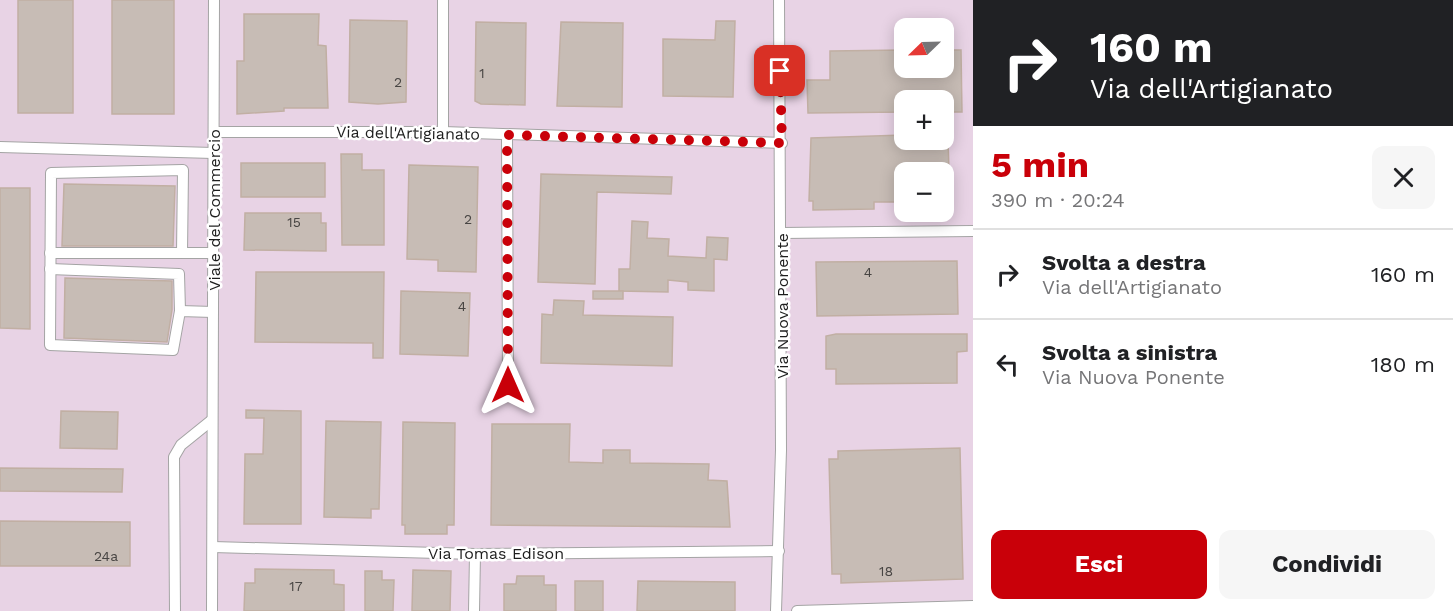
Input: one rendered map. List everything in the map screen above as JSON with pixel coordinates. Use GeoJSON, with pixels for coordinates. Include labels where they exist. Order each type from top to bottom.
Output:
{"type":"FeatureCollection","features":[{"type":"Feature","properties":{"kind":"street","name":"Viale del Commercio"},"geometry":{"type":"LineString","coordinates":[[212,611],[214,0]]}},
{"type":"Feature","properties":{"kind":"street"},"geometry":{"type":"LineString","coordinates":[[443,0],[443,132]]}},
{"type":"Feature","properties":{"kind":"street","name":"Via Nuova Ponente"},"geometry":{"type":"LineString","coordinates":[[776,611],[779,551],[782,232],[779,0]]}},
{"type":"Feature","properties":{"kind":"street","name":"Via dell'Artigianato"},"geometry":{"type":"LineString","coordinates":[[214,132],[443,132],[782,143]]}},
{"type":"Feature","properties":{"kind":"street"},"geometry":{"type":"LineString","coordinates":[[507,135],[508,385]]}},
{"type":"Feature","properties":{"kind":"street"},"geometry":{"type":"LineString","coordinates":[[0,147],[213,153]]}},
{"type":"Feature","properties":{"kind":"street"},"geometry":{"type":"LineString","coordinates":[[50,269],[179,274],[180,311],[173,350],[50,345],[50,269],[50,253],[51,173],[183,170],[182,254]]}},
{"type":"Feature","properties":{"kind":"street"},"geometry":{"type":"LineString","coordinates":[[782,232],[973,231]]}},
{"type":"Feature","properties":{"kind":"street"},"geometry":{"type":"LineString","coordinates":[[50,253],[213,253]]}},
{"type":"Feature","properties":{"kind":"street"},"geometry":{"type":"LineString","coordinates":[[180,311],[213,312]]}},
{"type":"Feature","properties":{"kind":"street"},"geometry":{"type":"LineString","coordinates":[[175,611],[174,457],[181,444],[212,420]]}},
{"type":"Feature","properties":{"kind":"street","name":"Via Tomas Edison"},"geometry":{"type":"LineString","coordinates":[[213,547],[475,554],[779,551]]}},
{"type":"Feature","properties":{"kind":"street"},"geometry":{"type":"LineString","coordinates":[[474,611],[475,554]]}},
{"type":"Feature","properties":{"kind":"street"},"geometry":{"type":"LineString","coordinates":[[797,611],[973,606]]}},
{"type":"Feature","properties":{"kind":"shaded area"},"geometry":{"type":"Polygon","coordinates":[[[0,0],[973,0],[973,611],[0,611],[0,0]]]}},
{"type":"Feature","properties":{"kind":"building"},"geometry":{"type":"Polygon","coordinates":[[[18,0],[73,0],[73,113],[18,113],[18,0]]]}},
{"type":"Feature","properties":{"kind":"building"},"geometry":{"type":"Polygon","coordinates":[[[112,0],[174,0],[174,114],[112,114],[112,0]]]}},
{"type":"Feature","properties":{"kind":"building"},"geometry":{"type":"Polygon","coordinates":[[[244,14],[319,14],[318,45],[326,46],[328,108],[284,108],[284,111],[237,114],[237,61],[244,61],[244,14]]]}},
{"type":"Feature","properties":{"kind":"building"},"geometry":{"type":"Polygon","coordinates":[[[350,20],[407,21],[406,102],[378,104],[349,102],[350,20]]]}},
{"type":"Feature","properties":{"kind":"building"},"geometry":{"type":"Polygon","coordinates":[[[716,21],[735,21],[733,97],[663,96],[663,39],[715,40],[716,21]]]}},
{"type":"Feature","properties":{"kind":"building"},"geometry":{"type":"Polygon","coordinates":[[[476,22],[526,23],[525,105],[481,104],[475,101],[476,22]]]}},
{"type":"Feature","properties":{"kind":"building"},"geometry":{"type":"Polygon","coordinates":[[[561,22],[623,23],[622,107],[557,106],[561,22]]]}},
{"type":"Feature","properties":{"kind":"building"},"geometry":{"type":"Polygon","coordinates":[[[894,50],[894,78],[954,78],[954,50],[961,50],[962,112],[954,112],[954,90],[894,90],[894,112],[808,113],[807,80],[830,80],[830,51],[894,50]]]}},
{"type":"Feature","properties":{"kind":"building"},"geometry":{"type":"Polygon","coordinates":[[[894,135],[894,150],[948,150],[949,162],[894,162],[894,202],[874,202],[874,209],[813,210],[813,201],[809,201],[811,138],[894,135]]]}},
{"type":"Feature","properties":{"kind":"building"},"geometry":{"type":"Polygon","coordinates":[[[341,154],[362,154],[362,170],[384,170],[384,245],[342,245],[341,154]]]}},
{"type":"Feature","properties":{"kind":"building"},"geometry":{"type":"Polygon","coordinates":[[[241,163],[325,163],[325,197],[241,197],[241,163]]]}},
{"type":"Feature","properties":{"kind":"building"},"geometry":{"type":"Polygon","coordinates":[[[409,165],[478,167],[476,272],[438,271],[438,260],[407,259],[409,165]]]}},
{"type":"Feature","properties":{"kind":"building"},"geometry":{"type":"Polygon","coordinates":[[[541,174],[672,177],[671,194],[597,192],[595,284],[538,282],[541,174]]]}},
{"type":"Feature","properties":{"kind":"building"},"geometry":{"type":"Polygon","coordinates":[[[64,184],[175,186],[173,246],[62,246],[64,184]]]}},
{"type":"Feature","properties":{"kind":"building"},"geometry":{"type":"Polygon","coordinates":[[[0,188],[30,188],[30,329],[0,328],[0,188]]]}},
{"type":"Feature","properties":{"kind":"building"},"geometry":{"type":"Polygon","coordinates":[[[245,213],[321,213],[321,223],[326,223],[326,251],[244,250],[245,213]]]}},
{"type":"Feature","properties":{"kind":"building"},"geometry":{"type":"Polygon","coordinates":[[[632,221],[648,222],[647,238],[669,239],[668,256],[706,258],[707,237],[728,238],[727,260],[714,259],[714,291],[688,290],[688,282],[668,280],[668,292],[619,291],[619,269],[630,269],[632,221]]]}},
{"type":"Feature","properties":{"kind":"building"},"geometry":{"type":"Polygon","coordinates":[[[957,261],[958,314],[817,316],[816,262],[957,261]]]}},
{"type":"Feature","properties":{"kind":"building"},"geometry":{"type":"Polygon","coordinates":[[[256,272],[384,272],[383,358],[373,358],[373,343],[255,342],[256,272]]]}},
{"type":"Feature","properties":{"kind":"building"},"geometry":{"type":"Polygon","coordinates":[[[65,278],[172,281],[172,310],[167,342],[64,338],[65,278]]]}},
{"type":"Feature","properties":{"kind":"building"},"geometry":{"type":"Polygon","coordinates":[[[401,291],[470,293],[468,356],[400,354],[401,291]]]}},
{"type":"Feature","properties":{"kind":"building"},"geometry":{"type":"Polygon","coordinates":[[[593,291],[623,291],[623,299],[593,299],[593,291]]]}},
{"type":"Feature","properties":{"kind":"building"},"geometry":{"type":"Polygon","coordinates":[[[554,300],[584,301],[583,315],[673,317],[672,366],[541,363],[542,314],[553,315],[554,300]]]}},
{"type":"Feature","properties":{"kind":"building"},"geometry":{"type":"Polygon","coordinates":[[[836,334],[967,334],[967,351],[957,352],[957,383],[836,384],[836,369],[826,369],[826,336],[836,334]]]}},
{"type":"Feature","properties":{"kind":"building"},"geometry":{"type":"Polygon","coordinates":[[[246,410],[301,411],[301,524],[244,524],[245,454],[263,454],[264,418],[246,418],[246,410]]]}},
{"type":"Feature","properties":{"kind":"building"},"geometry":{"type":"Polygon","coordinates":[[[61,411],[118,412],[117,449],[60,448],[61,411]]]}},
{"type":"Feature","properties":{"kind":"building"},"geometry":{"type":"Polygon","coordinates":[[[326,421],[381,422],[379,509],[371,509],[371,518],[324,517],[326,421]]]}},
{"type":"Feature","properties":{"kind":"building"},"geometry":{"type":"Polygon","coordinates":[[[403,422],[455,423],[454,525],[447,525],[447,534],[405,534],[405,525],[402,525],[403,422]]]}},
{"type":"Feature","properties":{"kind":"building"},"geometry":{"type":"Polygon","coordinates":[[[492,424],[570,424],[569,462],[603,463],[603,450],[630,450],[630,463],[709,464],[708,480],[727,481],[730,527],[491,525],[492,424]]]}},
{"type":"Feature","properties":{"kind":"building"},"geometry":{"type":"Polygon","coordinates":[[[960,448],[963,579],[841,583],[841,574],[832,574],[829,459],[838,459],[838,451],[960,448]]]}},
{"type":"Feature","properties":{"kind":"building"},"geometry":{"type":"Polygon","coordinates":[[[0,468],[123,469],[122,492],[0,491],[0,468]]]}},
{"type":"Feature","properties":{"kind":"building"},"geometry":{"type":"Polygon","coordinates":[[[0,521],[130,522],[130,566],[0,566],[0,521]]]}},
{"type":"Feature","properties":{"kind":"building"},"geometry":{"type":"Polygon","coordinates":[[[255,569],[334,570],[334,584],[344,585],[344,611],[244,611],[245,583],[255,583],[255,569]]]}},
{"type":"Feature","properties":{"kind":"building"},"geometry":{"type":"Polygon","coordinates":[[[413,570],[451,571],[450,611],[412,611],[413,570]]]}},
{"type":"Feature","properties":{"kind":"building"},"geometry":{"type":"Polygon","coordinates":[[[365,571],[382,571],[382,580],[394,580],[393,611],[365,611],[365,571]]]}},
{"type":"Feature","properties":{"kind":"building"},"geometry":{"type":"Polygon","coordinates":[[[517,576],[544,576],[544,585],[556,585],[556,611],[504,611],[504,584],[516,584],[517,576]]]}},
{"type":"Feature","properties":{"kind":"building"},"geometry":{"type":"Polygon","coordinates":[[[575,581],[603,581],[603,611],[575,611],[575,581]]]}},
{"type":"Feature","properties":{"kind":"building"},"geometry":{"type":"Polygon","coordinates":[[[638,581],[735,582],[735,611],[637,611],[638,581]]]}},
{"type":"Feature","properties":{"kind":"route"},"geometry":{"type":"LineString","coordinates":[[508,385],[507,135],[782,143],[780,71]]}}]}
